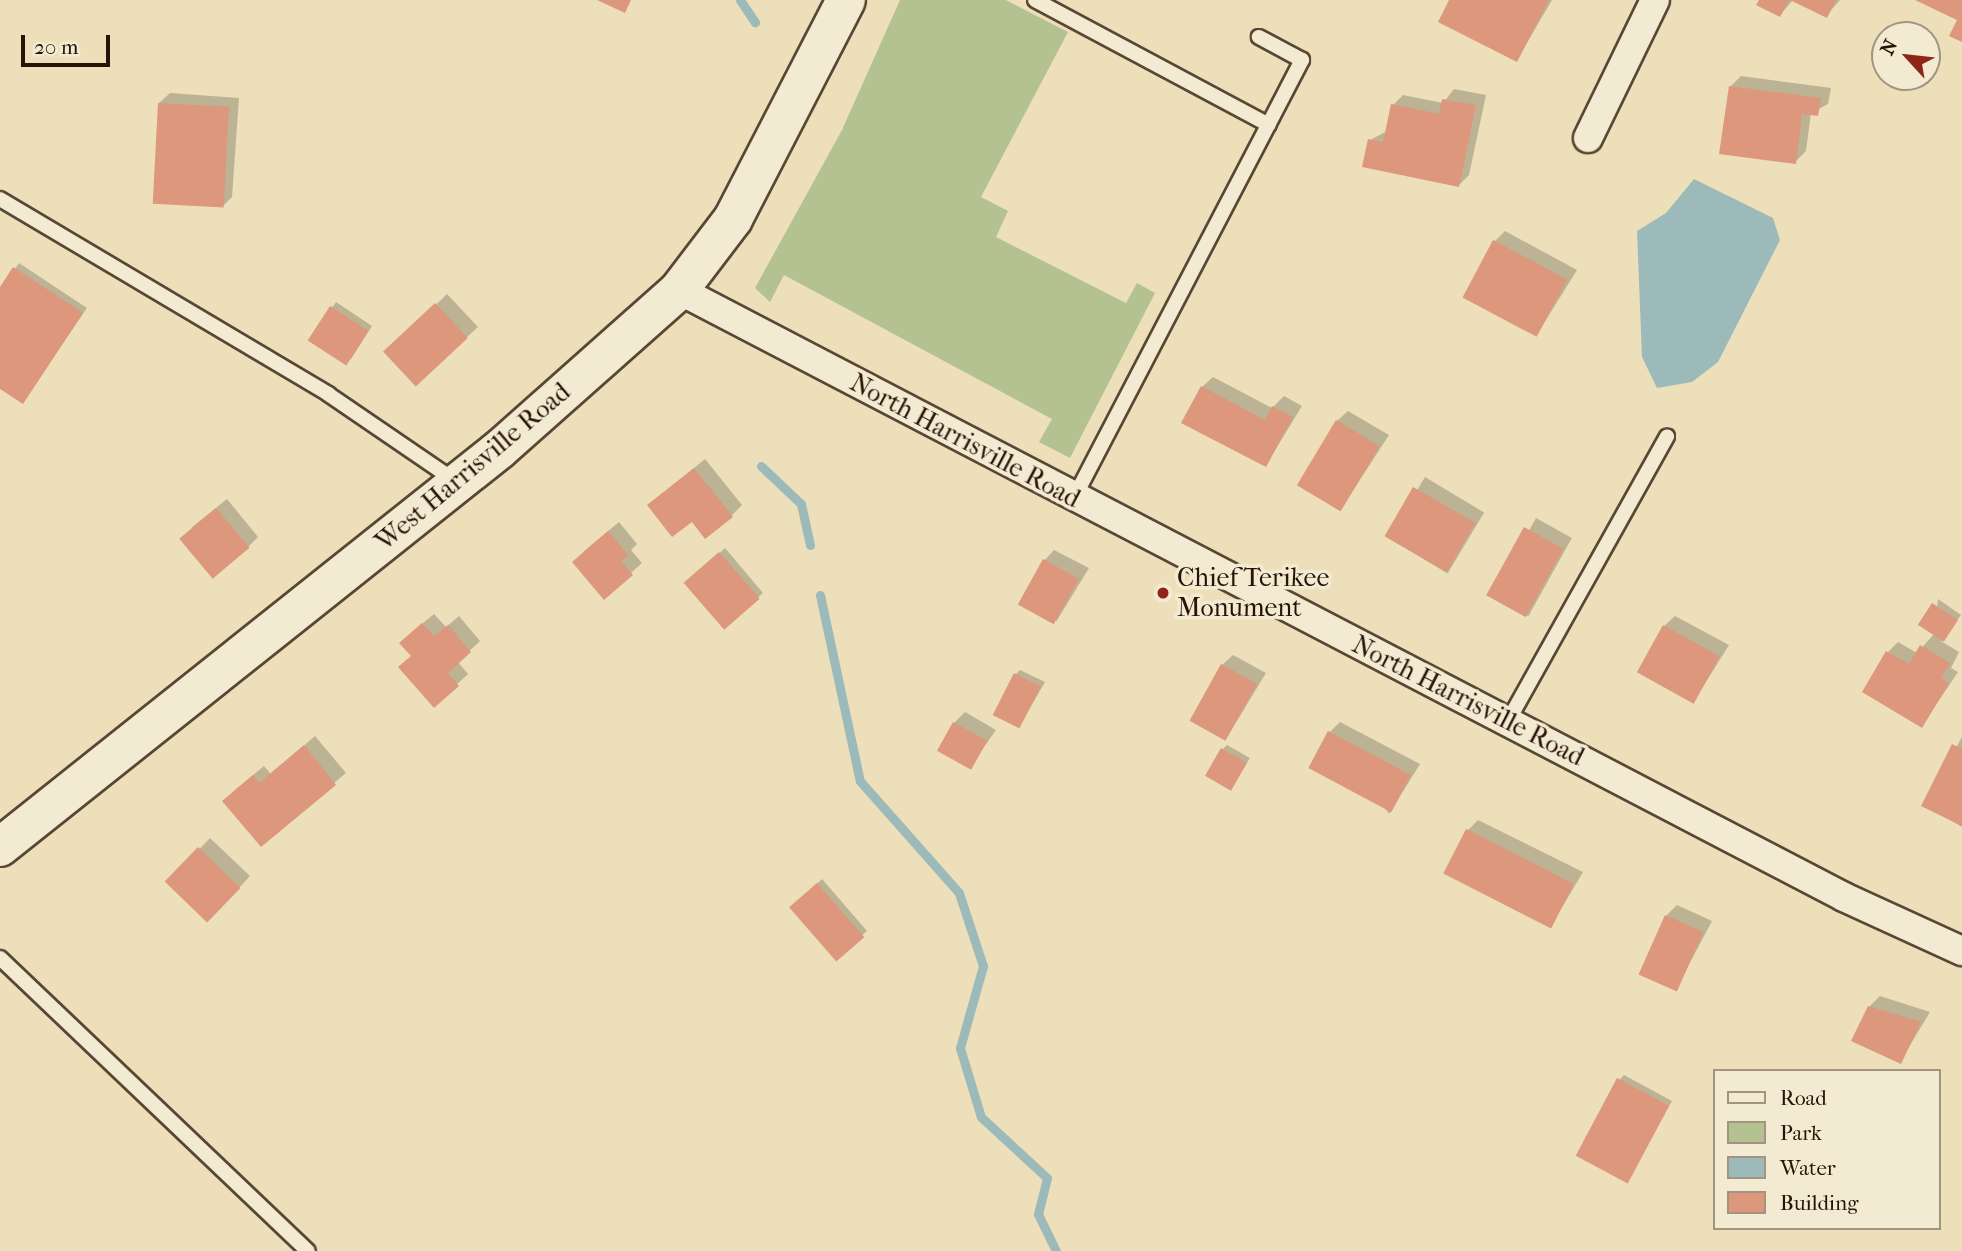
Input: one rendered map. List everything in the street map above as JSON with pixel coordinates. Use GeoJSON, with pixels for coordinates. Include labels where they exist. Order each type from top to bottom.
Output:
{"type":"FeatureCollection","features":[{"type":"Feature","properties":{"kind":"main road","name":"West Harrisville Road"},"geometry":{"type":"LineString","coordinates":[[0,848],[457,482],[680,290],[733,219],[846,0]]}},
{"type":"Feature","properties":{"kind":"street"},"geometry":{"type":"LineString","coordinates":[[1588,138],[1655,0]]}},
{"type":"Feature","properties":{"kind":"street","name":"North Harrisville Road"},"geometry":{"type":"LineString","coordinates":[[680,290],[1843,897],[1962,951]]}},
{"type":"Feature","properties":{"kind":"lane"},"geometry":{"type":"LineString","coordinates":[[1035,0],[1269,125]]}},
{"type":"Feature","properties":{"kind":"lane"},"geometry":{"type":"LineString","coordinates":[[1074,498],[1302,60],[1259,37]]}},
{"type":"Feature","properties":{"kind":"lane"},"geometry":{"type":"LineString","coordinates":[[0,199],[328,394],[457,482]]}},
{"type":"Feature","properties":{"kind":"lane"},"geometry":{"type":"LineString","coordinates":[[1508,721],[1667,436]]}},
{"type":"Feature","properties":{"kind":"lane"},"geometry":{"type":"LineString","coordinates":[[0,958],[308,1251]]}},
{"type":"Feature","properties":{"kind":"green space"},"geometry":{"type":"Polygon","coordinates":[[[900,0],[1006,0],[1068,32],[981,197],[1008,211],[996,237],[1126,303],[1137,283],[1155,293],[1070,458],[1039,442],[1052,419],[784,275],[770,302],[755,288],[842,130],[900,0]]]}},
{"type":"Feature","properties":{"kind":"water"},"geometry":{"type":"Polygon","coordinates":[[[1694,179],[1773,218],[1780,240],[1718,362],[1692,382],[1657,388],[1642,357],[1637,231],[1666,213],[1694,179]]]}},
{"type":"Feature","properties":{"kind":"building"},"geometry":{"type":"Polygon","coordinates":[[[597,0],[631,0],[625,13],[597,0]]]}},
{"type":"Feature","properties":{"kind":"building"},"geometry":{"type":"Polygon","coordinates":[[[1449,0],[1549,0],[1517,62],[1438,22],[1449,0]]]}},
{"type":"Feature","properties":{"kind":"building"},"geometry":{"type":"Polygon","coordinates":[[[1759,0],[1789,0],[1780,17],[1756,5],[1759,0]]]}},
{"type":"Feature","properties":{"kind":"building"},"geometry":{"type":"Polygon","coordinates":[[[1790,0],[1836,0],[1827,18],[1790,0]]]}},
{"type":"Feature","properties":{"kind":"building"},"geometry":{"type":"Polygon","coordinates":[[[1915,0],[1962,0],[1962,42],[1949,36],[1957,20],[1915,0]]]}},
{"type":"Feature","properties":{"kind":"building"},"geometry":{"type":"Polygon","coordinates":[[[1729,86],[1821,98],[1818,116],[1802,114],[1796,164],[1719,154],[1729,86]]]}},
{"type":"Feature","properties":{"kind":"building"},"geometry":{"type":"Polygon","coordinates":[[[1442,99],[1476,105],[1459,187],[1362,167],[1368,139],[1383,142],[1391,104],[1439,114],[1442,99]]]}},
{"type":"Feature","properties":{"kind":"building"},"geometry":{"type":"Polygon","coordinates":[[[158,103],[229,107],[224,208],[153,204],[158,103]]]}},
{"type":"Feature","properties":{"kind":"building"},"geometry":{"type":"Polygon","coordinates":[[[1493,240],[1567,279],[1537,337],[1462,297],[1493,240]]]}},
{"type":"Feature","properties":{"kind":"building"},"geometry":{"type":"Polygon","coordinates":[[[13,267],[83,313],[23,404],[0,389],[0,287],[13,267]]]}},
{"type":"Feature","properties":{"kind":"building"},"geometry":{"type":"Polygon","coordinates":[[[435,303],[468,338],[416,387],[383,351],[435,303]]]}},
{"type":"Feature","properties":{"kind":"building"},"geometry":{"type":"Polygon","coordinates":[[[330,306],[369,331],[346,365],[308,340],[330,306]]]}},
{"type":"Feature","properties":{"kind":"building"},"geometry":{"type":"Polygon","coordinates":[[[1201,386],[1265,420],[1272,406],[1293,417],[1266,467],[1181,423],[1201,386]]]}},
{"type":"Feature","properties":{"kind":"building"},"geometry":{"type":"Polygon","coordinates":[[[1336,420],[1380,446],[1341,511],[1297,485],[1336,420]]]}},
{"type":"Feature","properties":{"kind":"building"},"geometry":{"type":"Polygon","coordinates":[[[694,468],[733,517],[705,539],[692,522],[672,537],[647,505],[694,468]]]}},
{"type":"Feature","properties":{"kind":"building"},"geometry":{"type":"Polygon","coordinates":[[[1413,487],[1475,523],[1447,572],[1384,536],[1413,487]]]}},
{"type":"Feature","properties":{"kind":"building"},"geometry":{"type":"Polygon","coordinates":[[[216,508],[249,548],[213,579],[179,539],[216,508]]]}},
{"type":"Feature","properties":{"kind":"building"},"geometry":{"type":"Polygon","coordinates":[[[1524,527],[1563,549],[1526,617],[1486,595],[1524,527]]]}},
{"type":"Feature","properties":{"kind":"building"},"geometry":{"type":"Polygon","coordinates":[[[608,531],[628,555],[621,561],[633,575],[604,600],[572,562],[608,531]]]}},
{"type":"Feature","properties":{"kind":"building"},"geometry":{"type":"Polygon","coordinates":[[[719,552],[760,599],[724,630],[684,583],[719,552]]]}},
{"type":"Feature","properties":{"kind":"building"},"geometry":{"type":"Polygon","coordinates":[[[1043,559],[1079,579],[1054,624],[1018,604],[1043,559]]]}},
{"type":"Feature","properties":{"kind":"building"},"geometry":{"type":"Polygon","coordinates":[[[1932,603],[1958,620],[1944,642],[1918,625],[1932,603]]]}},
{"type":"Feature","properties":{"kind":"building"},"geometry":{"type":"Polygon","coordinates":[[[422,623],[434,636],[448,625],[471,652],[448,673],[459,686],[434,708],[398,667],[411,656],[399,643],[422,623]]]}},
{"type":"Feature","properties":{"kind":"building"},"geometry":{"type":"Polygon","coordinates":[[[1663,625],[1720,657],[1694,704],[1637,672],[1663,625]]]}},
{"type":"Feature","properties":{"kind":"building"},"geometry":{"type":"Polygon","coordinates":[[[1920,645],[1950,663],[1941,678],[1949,683],[1922,728],[1862,692],[1886,651],[1909,664],[1920,645]]]}},
{"type":"Feature","properties":{"kind":"building"},"geometry":{"type":"Polygon","coordinates":[[[1221,664],[1257,684],[1225,741],[1189,721],[1221,664]]]}},
{"type":"Feature","properties":{"kind":"building"},"geometry":{"type":"Polygon","coordinates":[[[1014,673],[1041,687],[1019,728],[993,715],[1014,673]]]}},
{"type":"Feature","properties":{"kind":"building"},"geometry":{"type":"Polygon","coordinates":[[[953,722],[987,741],[971,770],[937,751],[953,722]]]}},
{"type":"Feature","properties":{"kind":"building"},"geometry":{"type":"Polygon","coordinates":[[[1328,731],[1411,775],[1391,812],[1308,768],[1328,731]]]}},
{"type":"Feature","properties":{"kind":"building"},"geometry":{"type":"Polygon","coordinates":[[[1952,744],[1962,749],[1962,826],[1921,806],[1952,744]]]}},
{"type":"Feature","properties":{"kind":"building"},"geometry":{"type":"Polygon","coordinates":[[[304,745],[336,785],[261,847],[222,801],[253,775],[259,783],[304,745]]]}},
{"type":"Feature","properties":{"kind":"building"},"geometry":{"type":"Polygon","coordinates":[[[1221,748],[1247,763],[1231,791],[1205,776],[1221,748]]]}},
{"type":"Feature","properties":{"kind":"building"},"geometry":{"type":"Polygon","coordinates":[[[1466,829],[1574,884],[1551,928],[1443,874],[1466,829]]]}},
{"type":"Feature","properties":{"kind":"building"},"geometry":{"type":"Polygon","coordinates":[[[198,847],[240,888],[207,923],[165,882],[198,847]]]}},
{"type":"Feature","properties":{"kind":"building"},"geometry":{"type":"Polygon","coordinates":[[[817,883],[864,937],[836,962],[789,907],[817,883]]]}},
{"type":"Feature","properties":{"kind":"building"},"geometry":{"type":"Polygon","coordinates":[[[1665,915],[1703,932],[1677,991],[1639,974],[1665,915]]]}},
{"type":"Feature","properties":{"kind":"building"},"geometry":{"type":"Polygon","coordinates":[[[1868,1006],[1921,1022],[1901,1064],[1851,1041],[1868,1006]]]}},
{"type":"Feature","properties":{"kind":"building"},"geometry":{"type":"Polygon","coordinates":[[[1617,1078],[1669,1106],[1628,1183],[1576,1156],[1617,1078]]]}},
{"type":"Feature","properties":{"kind":"waterway"},"geometry":{"type":"LineString","coordinates":[[740,0],[755,22]]}},
{"type":"Feature","properties":{"kind":"waterway"},"geometry":{"type":"LineString","coordinates":[[761,466],[801,504],[810,545]]}},
{"type":"Feature","properties":{"kind":"waterway"},"geometry":{"type":"LineString","coordinates":[[820,595],[860,781],[959,893],[983,966],[960,1048],[981,1117],[1047,1178],[1038,1214],[1056,1251]]}},
{"type":"Feature","properties":{"kind":"place","name":"Chief Terikee Monument"},"geometry":{"type":"Point","coordinates":[1163,593]}}]}
